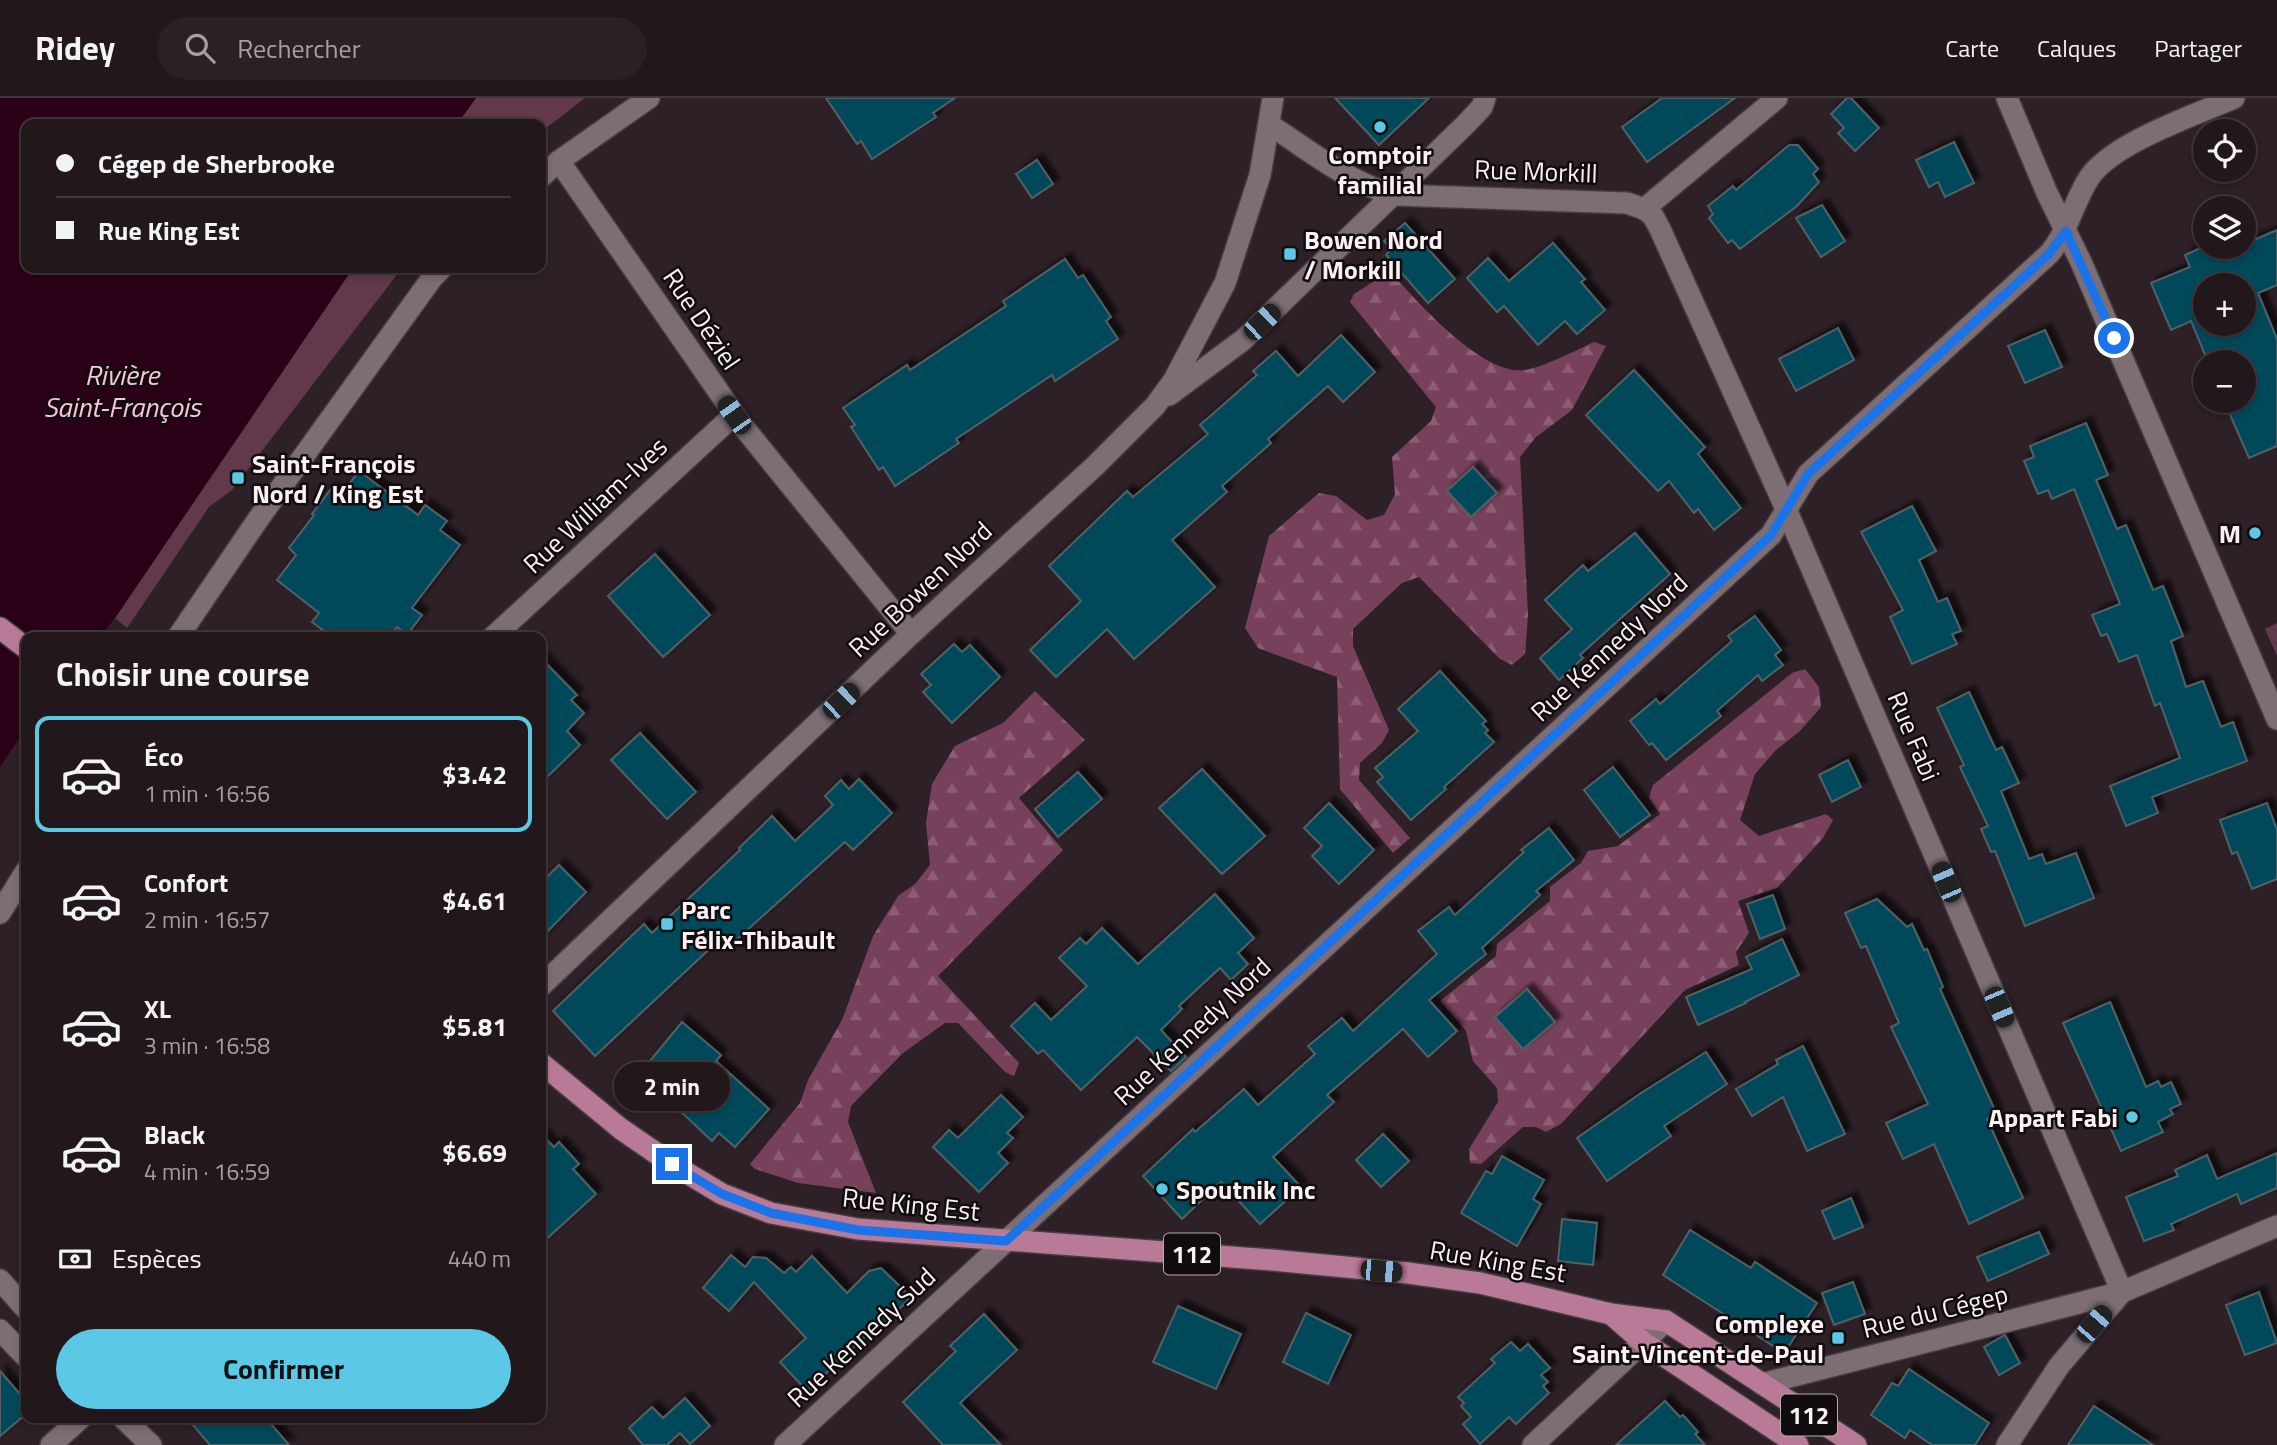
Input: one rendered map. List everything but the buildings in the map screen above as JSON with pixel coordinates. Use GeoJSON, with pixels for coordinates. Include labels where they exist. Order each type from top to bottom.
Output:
{"type":"FeatureCollection","features":[{"type":"Feature","properties":{"kind":"main road"},"geometry":{"type":"LineString","coordinates":[[0,628],[21,644]]}},
{"type":"Feature","properties":{"kind":"main road","name":"Rue King Est"},"geometry":{"type":"LineString","coordinates":[[546,1067],[621,1129],[672,1164],[742,1203],[771,1213],[858,1230],[1272,1260],[1408,1273],[1523,1291],[1611,1314],[1666,1321],[1856,1445]]}},
{"type":"Feature","properties":{"kind":"main road","name":"Rue King Est"},"geometry":{"type":"LineString","coordinates":[[1611,1314],[1643,1342],[1798,1445]]}},
{"type":"Feature","properties":{"kind":"street"},"geometry":{"type":"LineString","coordinates":[[546,173],[649,98]]}},
{"type":"Feature","properties":{"kind":"street","name":"Rue Bowen Nord"},"geometry":{"type":"LineString","coordinates":[[1155,406],[1174,380],[1225,283],[1250,208],[1270,125],[1273,98]]}},
{"type":"Feature","properties":{"kind":"street","name":"Rue Bowen Nord"},"geometry":{"type":"LineString","coordinates":[[546,981],[911,634],[1095,466],[1155,406],[1243,340],[1466,124],[1482,107],[1485,98]]}},
{"type":"Feature","properties":{"kind":"street"},"geometry":{"type":"LineString","coordinates":[[1644,209],[1777,98]]}},
{"type":"Feature","properties":{"kind":"street"},"geometry":{"type":"LineString","coordinates":[[2007,98],[2277,719]]}},
{"type":"Feature","properties":{"kind":"street","name":"Rue Kennedy Nord"},"geometry":{"type":"LineString","coordinates":[[1006,1241],[1771,535],[1808,474],[2049,254],[2066,231],[2090,176],[2105,161],[2135,143],[2234,98]]}},
{"type":"Feature","properties":{"kind":"street","name":"Rue Morkill"},"geometry":{"type":"LineString","coordinates":[[1270,125],[1354,180],[1395,195],[1627,203],[1644,209]]}},
{"type":"Feature","properties":{"kind":"street","name":"Rue Déziel"},"geometry":{"type":"LineString","coordinates":[[559,161],[734,415],[911,634]]}},
{"type":"Feature","properties":{"kind":"street","name":"Rue Fabi"},"geometry":{"type":"LineString","coordinates":[[1644,209],[1653,216],[1660,229],[1786,509],[2122,1292]]}},
{"type":"Feature","properties":{"kind":"street"},"geometry":{"type":"LineString","coordinates":[[181,632],[259,518],[437,273]]}},
{"type":"Feature","properties":{"kind":"street","name":"Rue William-Ives"},"geometry":{"type":"LineString","coordinates":[[498,632],[734,415]]}},
{"type":"Feature","properties":{"kind":"street"},"geometry":{"type":"LineString","coordinates":[[0,913],[21,879]]}},
{"type":"Feature","properties":{"kind":"street","name":"Rue du Cégep"},"geometry":{"type":"LineString","coordinates":[[1762,1384],[2122,1292],[2277,1226]]}},
{"type":"Feature","properties":{"kind":"street","name":"Rue Kennedy Sud"},"geometry":{"type":"LineString","coordinates":[[785,1445],[1006,1241]]}},
{"type":"Feature","properties":{"kind":"street"},"geometry":{"type":"LineString","coordinates":[[0,1280],[21,1303]]}},
{"type":"Feature","properties":{"kind":"street","name":"Rue du Cégep"},"geometry":{"type":"LineString","coordinates":[[2007,1445],[2059,1366],[2122,1292]]}},
{"type":"Feature","properties":{"kind":"street"},"geometry":{"type":"LineString","coordinates":[[1533,1445],[1666,1321]]}},
{"type":"Feature","properties":{"kind":"street"},"geometry":{"type":"LineString","coordinates":[[0,1330],[21,1352]]}},
{"type":"Feature","properties":{"kind":"street"},"geometry":{"type":"LineString","coordinates":[[51,1445],[75,1423]]}},
{"type":"Feature","properties":{"kind":"street"},"geometry":{"type":"LineString","coordinates":[[128,1423],[151,1445]]}},
{"type":"Feature","properties":{"kind":"street"},"geometry":{"type":"LineString","coordinates":[[142,1423],[157,1445]]}},
{"type":"Feature","properties":{"kind":"green space"},"geometry":{"type":"Polygon","coordinates":[[[1390,271],[1451,334],[1489,361],[1508,369],[1524,370],[1540,366],[1594,342],[1606,346],[1572,410],[1535,438],[1520,457],[1528,615],[1525,654],[1512,665],[1500,659],[1419,577],[1402,583],[1353,629],[1353,646],[1389,730],[1382,743],[1360,763],[1359,780],[1410,838],[1393,853],[1340,789],[1337,677],[1258,648],[1245,628],[1269,536],[1319,493],[1336,496],[1367,520],[1384,515],[1395,494],[1392,457],[1431,421],[1436,407],[1350,302],[1354,294],[1390,271]]]}},
{"type":"Feature","properties":{"kind":"green space"},"geometry":{"type":"Polygon","coordinates":[[[1805,669],[1819,687],[1821,707],[1755,774],[1740,820],[1759,836],[1826,814],[1833,820],[1823,838],[1777,888],[1738,901],[1749,933],[1736,952],[1739,965],[1685,990],[1561,1124],[1546,1132],[1536,1127],[1523,1127],[1481,1164],[1470,1163],[1469,1149],[1498,1102],[1497,1088],[1473,1061],[1466,1031],[1440,1001],[1496,956],[1497,944],[1550,901],[1550,887],[1581,863],[1588,851],[1618,846],[1660,814],[1649,798],[1653,785],[1792,673],[1805,669]]]}},
{"type":"Feature","properties":{"kind":"green space"},"geometry":{"type":"Polygon","coordinates":[[[1035,691],[1085,740],[1019,798],[1063,850],[938,976],[1019,1063],[1014,1076],[1005,1072],[958,1023],[945,1023],[903,1053],[851,1106],[848,1122],[876,1193],[798,1183],[755,1169],[750,1164],[800,1103],[808,1080],[842,1020],[873,936],[898,896],[915,884],[930,865],[926,823],[932,784],[955,746],[1003,723],[1035,691]]]}},
{"type":"Feature","properties":{"kind":"shaded area"},"geometry":{"type":"Polygon","coordinates":[[[476,98],[585,98],[546,128],[546,119],[461,119],[476,98]]]}},
{"type":"Feature","properties":{"kind":"shaded area"},"geometry":{"type":"Polygon","coordinates":[[[350,273],[398,273],[232,490],[209,507],[127,628],[115,618],[350,273]]]}},
{"type":"Feature","properties":{"kind":"shaded area"},"geometry":{"type":"Polygon","coordinates":[[[2277,623],[2277,656],[2265,629],[2277,623]]]}},
{"type":"Feature","properties":{"kind":"water","name":"Rivière Saint-François"},"geometry":{"type":"Polygon","coordinates":[[[0,98],[476,98],[461,119],[21,119],[21,273],[350,273],[104,632],[21,632],[21,736],[0,767],[0,98]]]}},
{"type":"Feature","properties":{"kind":"place","name":"Comptoir familial"},"geometry":{"type":"Point","coordinates":[1380,127]}},
{"type":"Feature","properties":{"kind":"place","name":"Bowen Nord / Morkill"},"geometry":{"type":"Point","coordinates":[1290,254]}},
{"type":"Feature","properties":{"kind":"place","name":"Saint-François Nord / King Est"},"geometry":{"type":"Point","coordinates":[238,478]}},
{"type":"Feature","properties":{"kind":"place","name":"M"},"geometry":{"type":"Point","coordinates":[2255,533]}},
{"type":"Feature","properties":{"kind":"place","name":"Parc Félix-Thibault"},"geometry":{"type":"Point","coordinates":[667,924]}},
{"type":"Feature","properties":{"kind":"place","name":"Appart Fabi"},"geometry":{"type":"Point","coordinates":[2132,1117]}},
{"type":"Feature","properties":{"kind":"place","name":"Spoutnik Inc"},"geometry":{"type":"Point","coordinates":[1162,1189]}},
{"type":"Feature","properties":{"kind":"place","name":"Complexe Saint-Vincent-de-Paul"},"geometry":{"type":"Point","coordinates":[1838,1338]}},
{"type":"Feature","properties":{"kind":"route"},"geometry":{"type":"LineString","coordinates":[[672,1164],[722,1194],[771,1213],[858,1230],[1006,1241],[1771,535],[1808,474],[2049,254],[2066,231],[2114,338]]}}]}
